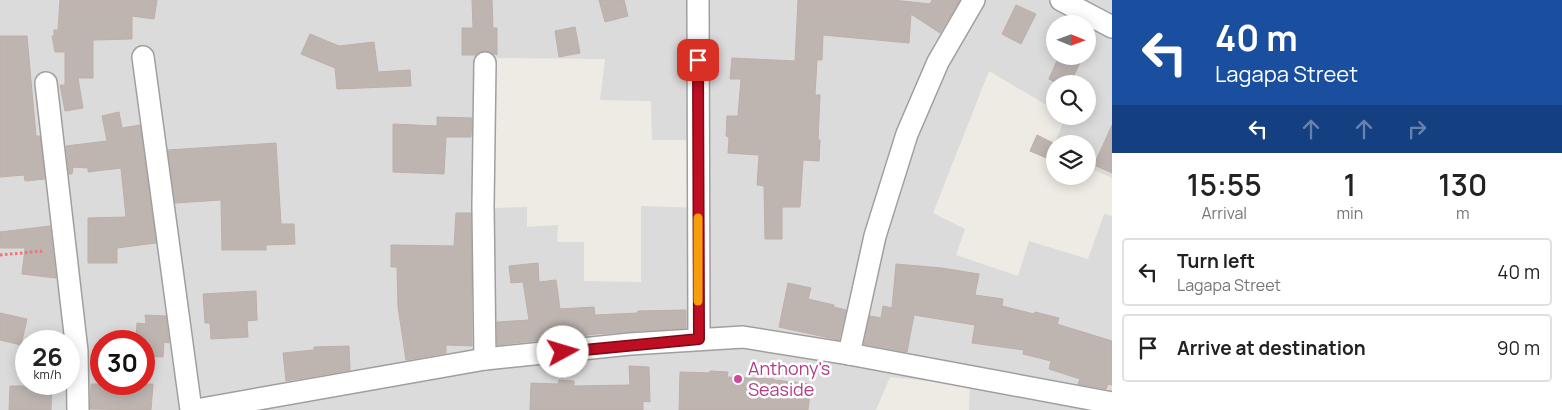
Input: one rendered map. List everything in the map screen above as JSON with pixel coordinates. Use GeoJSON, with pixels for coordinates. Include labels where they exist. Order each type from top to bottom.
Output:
{"type":"FeatureCollection","features":[{"type":"Feature","properties":{"kind":"street"},"geometry":{"type":"LineString","coordinates":[[698,0],[699,339]]}},
{"type":"Feature","properties":{"kind":"street"},"geometry":{"type":"LineString","coordinates":[[849,354],[875,236],[906,134],[938,62],[974,0]]}},
{"type":"Feature","properties":{"kind":"street"},"geometry":{"type":"LineString","coordinates":[[1062,0],[1112,27]]}},
{"type":"Feature","properties":{"kind":"street"},"geometry":{"type":"LineString","coordinates":[[144,57],[191,410]]}},
{"type":"Feature","properties":{"kind":"street"},"geometry":{"type":"LineString","coordinates":[[485,63],[482,206],[485,359]]}},
{"type":"Feature","properties":{"kind":"street"},"geometry":{"type":"LineString","coordinates":[[46,83],[77,351],[78,410]]}},
{"type":"Feature","properties":{"kind":"street"},"geometry":{"type":"LineString","coordinates":[[196,410],[485,359],[699,339],[742,337],[849,354],[1112,403]]}},
{"type":"Feature","properties":{"kind":"path"},"geometry":{"type":"LineString","coordinates":[[0,255],[65,249]]}},
{"type":"Feature","properties":{"kind":"shaded area"},"geometry":{"type":"Polygon","coordinates":[[[0,0],[1112,0],[1112,178],[1096,171],[1096,135],[1058,135],[1062,125],[1096,125],[1096,75],[1046,75],[1046,105],[989,71],[933,213],[965,229],[956,255],[1018,276],[1029,241],[1088,259],[1104,214],[1112,216],[1112,410],[969,410],[970,385],[890,377],[876,410],[0,410],[0,0]],[[496,58],[494,208],[527,207],[527,227],[558,225],[557,242],[584,242],[584,281],[641,282],[641,206],[702,208],[704,140],[652,140],[651,101],[600,100],[605,59],[496,58]]]}},
{"type":"Feature","properties":{"kind":"building"},"geometry":{"type":"Polygon","coordinates":[[[60,0],[157,0],[154,19],[132,16],[132,39],[93,40],[93,78],[78,78],[83,108],[65,111],[60,85],[65,85],[65,52],[55,52],[52,36],[54,36],[54,30],[58,30],[60,0]]]}},
{"type":"Feature","properties":{"kind":"building"},"geometry":{"type":"Polygon","coordinates":[[[472,0],[492,0],[493,28],[497,28],[497,55],[485,51],[476,55],[462,55],[462,28],[473,28],[472,0]]]}},
{"type":"Feature","properties":{"kind":"building"},"geometry":{"type":"Polygon","coordinates":[[[599,0],[624,0],[628,16],[605,22],[599,0]]]}},
{"type":"Feature","properties":{"kind":"building"},"geometry":{"type":"Polygon","coordinates":[[[798,0],[893,0],[930,4],[932,0],[960,0],[940,33],[911,14],[909,43],[823,35],[822,60],[817,60],[815,95],[820,95],[819,161],[803,160],[800,207],[782,207],[782,239],[765,239],[764,186],[757,185],[759,155],[728,153],[729,137],[726,136],[727,116],[738,116],[741,79],[730,79],[732,58],[795,61],[798,0]]]}},
{"type":"Feature","properties":{"kind":"building"},"geometry":{"type":"Polygon","coordinates":[[[1016,5],[1036,14],[1021,44],[1002,34],[1016,5]]]}},
{"type":"Feature","properties":{"kind":"building"},"geometry":{"type":"Polygon","coordinates":[[[575,27],[580,53],[559,57],[555,31],[575,27]]]}},
{"type":"Feature","properties":{"kind":"building"},"geometry":{"type":"Polygon","coordinates":[[[310,34],[339,46],[374,42],[378,72],[410,70],[411,86],[337,89],[335,68],[301,54],[310,34]]]}},
{"type":"Feature","properties":{"kind":"building"},"geometry":{"type":"Polygon","coordinates":[[[0,36],[27,36],[36,136],[40,136],[45,179],[25,181],[24,175],[0,177],[0,36]]]}},
{"type":"Feature","properties":{"kind":"building"},"geometry":{"type":"Polygon","coordinates":[[[1055,65],[1079,65],[1074,75],[1051,75],[1055,65]]]}},
{"type":"Feature","properties":{"kind":"building"},"geometry":{"type":"Polygon","coordinates":[[[119,112],[122,128],[140,125],[156,243],[117,248],[117,263],[88,263],[88,218],[126,217],[121,168],[88,172],[88,168],[73,167],[72,174],[69,174],[66,146],[107,141],[102,116],[119,112]]]}},
{"type":"Feature","properties":{"kind":"building"},"geometry":{"type":"Polygon","coordinates":[[[437,117],[472,118],[471,137],[446,137],[444,174],[393,172],[393,124],[437,126],[437,117]]]}},
{"type":"Feature","properties":{"kind":"building"},"geometry":{"type":"Polygon","coordinates":[[[1112,125],[1112,173],[1096,166],[1096,161],[1112,125]]]}},
{"type":"Feature","properties":{"kind":"building"},"geometry":{"type":"Polygon","coordinates":[[[1037,135],[1046,140],[1046,158],[1030,151],[1037,135]]]}},
{"type":"Feature","properties":{"kind":"building"},"geometry":{"type":"Polygon","coordinates":[[[276,143],[281,224],[294,224],[295,244],[266,245],[266,250],[222,250],[221,200],[175,203],[168,150],[276,143]]]}},
{"type":"Feature","properties":{"kind":"building"},"geometry":{"type":"Polygon","coordinates":[[[456,213],[471,213],[472,346],[446,345],[446,353],[406,360],[398,307],[397,267],[391,267],[391,245],[454,246],[456,213]]]}},
{"type":"Feature","properties":{"kind":"building"},"geometry":{"type":"Polygon","coordinates":[[[50,226],[56,278],[22,274],[25,248],[0,248],[0,232],[50,226]]]}},
{"type":"Feature","properties":{"kind":"building"},"geometry":{"type":"Polygon","coordinates":[[[538,263],[539,282],[556,280],[560,309],[594,307],[595,315],[638,313],[638,311],[686,310],[686,328],[596,334],[497,345],[497,322],[529,320],[523,282],[511,283],[509,266],[538,263]]]}},
{"type":"Feature","properties":{"kind":"building"},"geometry":{"type":"Polygon","coordinates":[[[896,264],[942,268],[979,274],[975,295],[1003,299],[1002,306],[1059,318],[1057,324],[1112,341],[1112,385],[1108,384],[1106,389],[1078,384],[1080,379],[1049,369],[1051,361],[1023,354],[1024,350],[972,343],[975,325],[914,315],[907,352],[864,344],[870,316],[881,318],[883,306],[892,308],[896,264]]]}},
{"type":"Feature","properties":{"kind":"building"},"geometry":{"type":"Polygon","coordinates":[[[788,283],[811,288],[808,299],[846,310],[839,340],[779,327],[788,283]]]}},
{"type":"Feature","properties":{"kind":"building"},"geometry":{"type":"Polygon","coordinates":[[[256,291],[257,320],[247,321],[248,337],[211,339],[210,323],[205,323],[203,294],[256,291]]]}},
{"type":"Feature","properties":{"kind":"building"},"geometry":{"type":"Polygon","coordinates":[[[0,313],[27,319],[24,330],[15,330],[15,344],[0,340],[0,313]]]}},
{"type":"Feature","properties":{"kind":"building"},"geometry":{"type":"Polygon","coordinates":[[[145,315],[166,316],[169,343],[164,342],[163,357],[155,357],[155,330],[137,330],[137,323],[146,324],[145,315]]]}},
{"type":"Feature","properties":{"kind":"building"},"geometry":{"type":"Polygon","coordinates":[[[349,346],[350,370],[286,381],[283,353],[314,350],[314,347],[349,346]]]}},
{"type":"Feature","properties":{"kind":"building"},"geometry":{"type":"Polygon","coordinates":[[[629,366],[649,367],[650,402],[643,401],[643,410],[530,410],[531,383],[558,384],[559,380],[574,381],[574,386],[630,385],[629,366]]]}},
{"type":"Feature","properties":{"kind":"building"},"geometry":{"type":"Polygon","coordinates":[[[710,371],[728,372],[727,377],[774,379],[811,384],[808,410],[679,410],[680,372],[710,373],[710,371]]]}},
{"type":"Feature","properties":{"kind":"building"},"geometry":{"type":"Polygon","coordinates":[[[10,386],[15,386],[15,395],[52,395],[51,410],[9,410],[10,386]]]}},
{"type":"Feature","properties":{"kind":"building"},"geometry":{"type":"Polygon","coordinates":[[[91,395],[152,395],[151,410],[90,409],[91,395]]]}},
{"type":"Feature","properties":{"kind":"slow traffic"},"geometry":{"type":"LineString","coordinates":[[698,218],[698,301]]}},
{"type":"Feature","properties":{"kind":"place","name":"Anthony's Seaside"},"geometry":{"type":"Point","coordinates":[738,379]}},
{"type":"Feature","properties":{"kind":"route"},"geometry":{"type":"LineString","coordinates":[[563,352],[630,344],[699,339],[698,60]]}}]}
